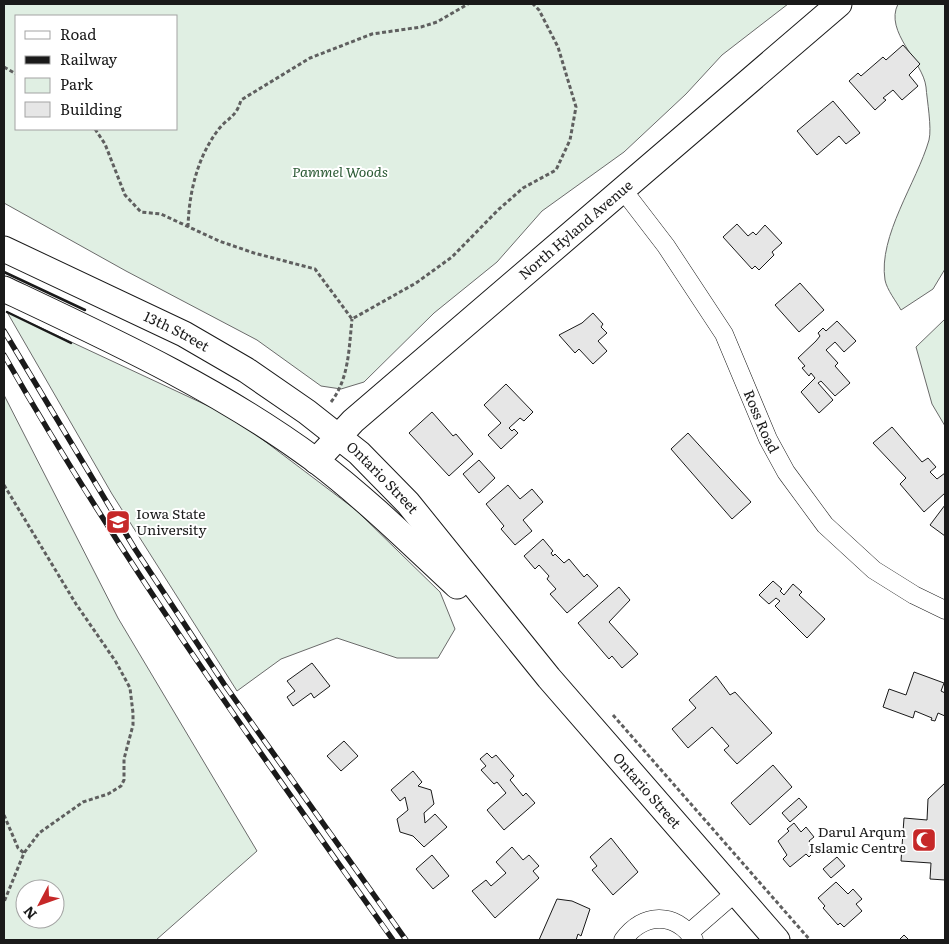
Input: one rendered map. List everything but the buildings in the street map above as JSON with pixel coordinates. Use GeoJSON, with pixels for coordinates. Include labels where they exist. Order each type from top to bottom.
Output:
{"type":"FeatureCollection","features":[{"type":"Feature","properties":{"kind":"main road","name":"North Hyland Avenue"},"geometry":{"type":"LineString","coordinates":[[316,461],[338,435],[840,4]]}},
{"type":"Feature","properties":{"kind":"main road","name":"13th Street"},"geometry":{"type":"LineString","coordinates":[[4,249],[184,334],[246,370],[338,435]]}},
{"type":"Feature","properties":{"kind":"main road"},"geometry":{"type":"LineString","coordinates":[[4,289],[146,356],[205,388],[316,461]]}},
{"type":"Feature","properties":{"kind":"main road","name":"Ontario Street"},"geometry":{"type":"LineString","coordinates":[[338,435],[367,460],[408,503],[518,642],[777,940]]}},
{"type":"Feature","properties":{"kind":"main road","name":"Ontario Street"},"geometry":{"type":"LineString","coordinates":[[316,461],[390,523],[518,642]]}},
{"type":"Feature","properties":{"kind":"street","name":"Ross Road"},"geometry":{"type":"LineString","coordinates":[[623,190],[666,246],[724,334],[772,448],[786,472],[825,525],[874,570],[914,595],[945,610]]}},
{"type":"Feature","properties":{"kind":"street"},"geometry":{"type":"LineString","coordinates":[[623,940],[635,927],[652,919],[676,923],[691,937],[735,893]]}},
{"type":"Feature","properties":{"kind":"path"},"geometry":{"type":"LineString","coordinates":[[188,227],[196,173],[219,130],[238,113],[241,100],[310,58],[372,34],[382,34],[429,24],[458,11],[468,4]]}},
{"type":"Feature","properties":{"kind":"path"},"geometry":{"type":"LineString","coordinates":[[352,319],[416,283],[452,257],[498,210],[523,188],[556,170],[570,140],[576,107],[558,47],[539,10],[532,4]]}},
{"type":"Feature","properties":{"kind":"path"},"geometry":{"type":"LineString","coordinates":[[4,67],[15,73]]}},
{"type":"Feature","properties":{"kind":"path"},"geometry":{"type":"LineString","coordinates":[[97,130],[105,144],[125,195],[141,212],[160,214],[254,253],[315,270],[352,319],[348,360],[341,389],[331,402]]}},
{"type":"Feature","properties":{"kind":"path"},"geometry":{"type":"LineString","coordinates":[[4,485],[76,604],[116,662],[130,688],[133,713],[133,725],[124,759],[124,780],[121,786],[108,794],[83,802],[39,833],[24,853],[4,902]]}},
{"type":"Feature","properties":{"kind":"path"},"geometry":{"type":"LineString","coordinates":[[4,815],[18,848],[24,853]]}},
{"type":"Feature","properties":{"kind":"green space","name":"Pammel Woods"},"geometry":{"type":"Polygon","coordinates":[[[4,4],[788,4],[722,55],[686,94],[624,152],[542,211],[497,262],[434,313],[364,382],[341,389],[321,386],[257,340],[126,271],[4,203],[4,4]]]}},
{"type":"Feature","properties":{"kind":"green space"},"geometry":{"type":"Polygon","coordinates":[[[898,4],[945,4],[945,269],[933,289],[901,310],[886,284],[884,263],[893,227],[929,140],[930,128],[926,87],[923,77],[900,36],[896,25],[895,15],[898,4]]]}},
{"type":"Feature","properties":{"kind":"green space"},"geometry":{"type":"Polygon","coordinates":[[[7,312],[219,411],[258,436],[356,510],[440,592],[455,629],[438,658],[397,658],[337,638],[281,659],[237,691],[112,494],[7,312]]]}},
{"type":"Feature","properties":{"kind":"green space"},"geometry":{"type":"Polygon","coordinates":[[[945,319],[945,426],[932,404],[916,347],[945,319]]]}},
{"type":"Feature","properties":{"kind":"green space"},"geometry":{"type":"Polygon","coordinates":[[[4,395],[118,618],[257,851],[156,940],[4,940],[4,395]]]}},
{"type":"Feature","properties":{"kind":"railway"},"geometry":{"type":"LineString","coordinates":[[4,331],[135,549],[224,684],[406,940]]}},
{"type":"Feature","properties":{"kind":"railway"},"geometry":{"type":"LineString","coordinates":[[4,355],[48,431],[142,579],[291,797],[393,940]]}},
{"type":"Feature","properties":{"kind":"wall"},"geometry":{"type":"LineString","coordinates":[[4,272],[85,310]]}},
{"type":"Feature","properties":{"kind":"wall"},"geometry":{"type":"LineString","coordinates":[[7,312],[71,343]]}},
{"type":"Feature","properties":{"kind":"place","name":"Iowa State University"},"geometry":{"type":"Point","coordinates":[118,522]}},
{"type":"Feature","properties":{"kind":"place","name":"Darul Arqum Islamic Centre"},"geometry":{"type":"Point","coordinates":[924,840]}}]}
